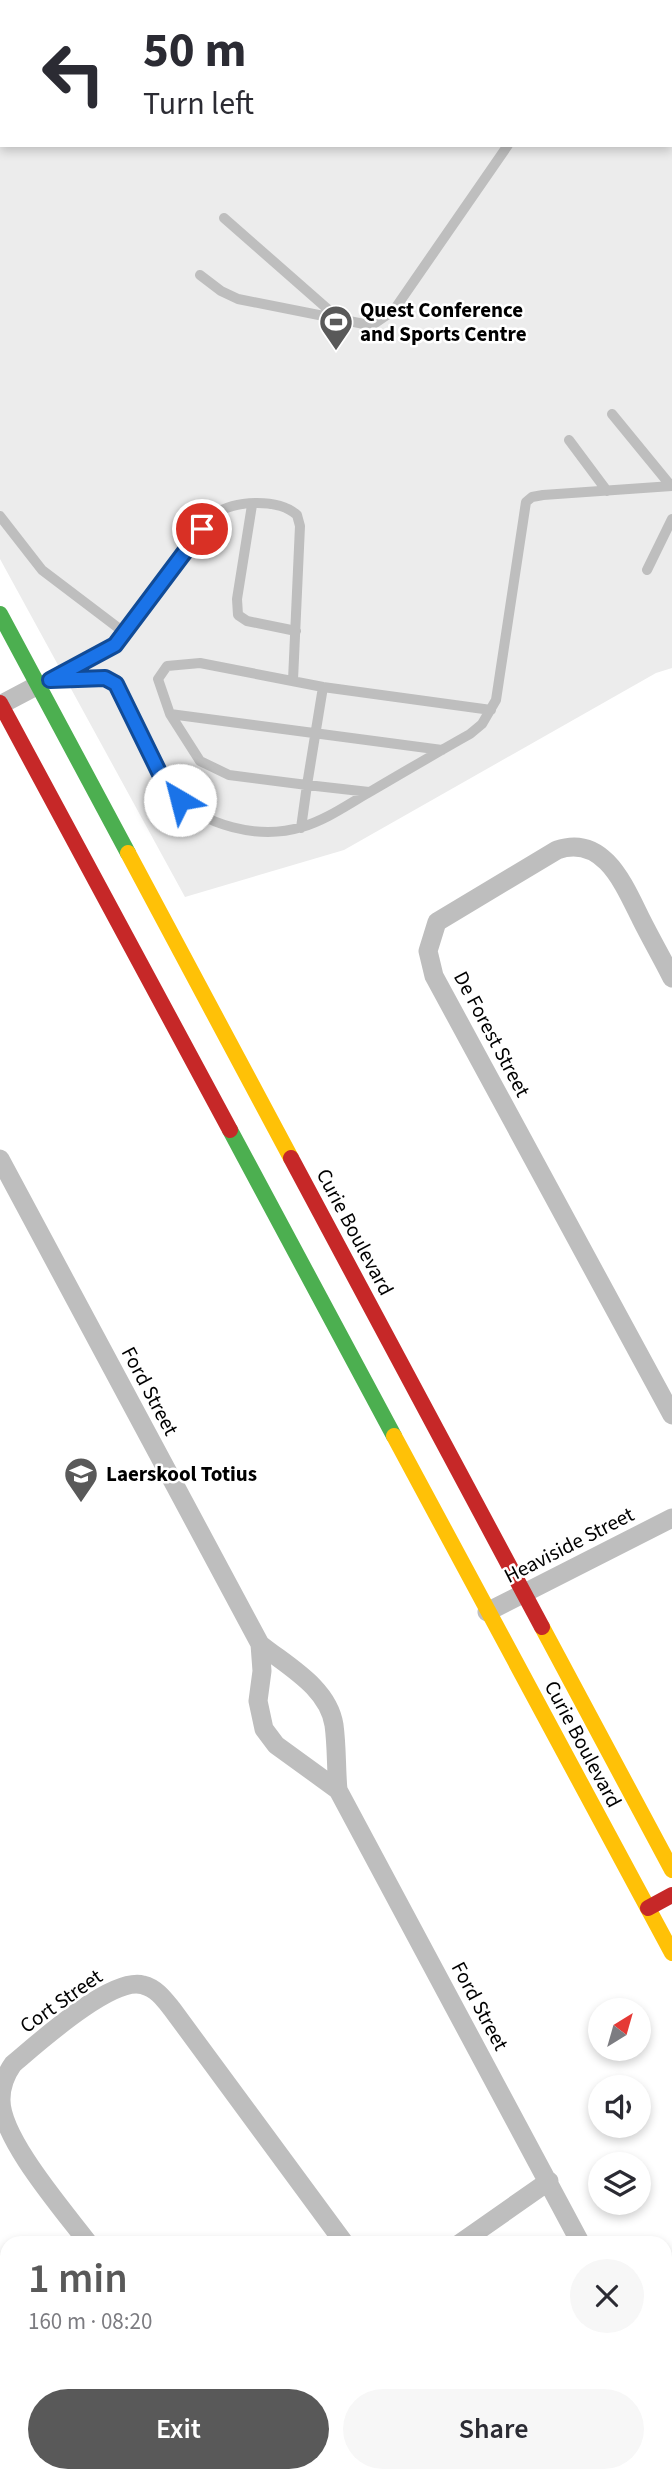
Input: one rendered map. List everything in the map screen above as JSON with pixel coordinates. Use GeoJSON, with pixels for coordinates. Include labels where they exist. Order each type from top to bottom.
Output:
{"type":"FeatureCollection","features":[{"type":"Feature","properties":{"kind":"street","name":"Curie Boulevard"},"geometry":{"type":"LineString","coordinates":[[0,614],[44,683],[134,910],[338,1334],[672,1953]]}},
{"type":"Feature","properties":{"kind":"street"},"geometry":{"type":"LineString","coordinates":[[0,704],[44,683]]}},
{"type":"Feature","properties":{"kind":"street","name":"Curie Boulevard"},"geometry":{"type":"LineString","coordinates":[[0,704],[134,910],[373,1311],[672,1870]]}},
{"type":"Feature","properties":{"kind":"street","name":"De Forest Street"},"geometry":{"type":"LineString","coordinates":[[672,978],[618,873],[601,856],[577,847],[557,850],[437,922],[428,951],[434,976],[672,1416]]}},
{"type":"Feature","properties":{"kind":"street","name":"Ford Street"},"geometry":{"type":"LineString","coordinates":[[0,1159],[260,1644],[309,1683],[327,1703],[334,1725],[338,1790],[577,2236]]}},
{"type":"Feature","properties":{"kind":"street"},"geometry":{"type":"LineString","coordinates":[[338,1334],[373,1311]]}},
{"type":"Feature","properties":{"kind":"street","name":"Heaviside Street"},"geometry":{"type":"LineString","coordinates":[[487,1612],[672,1518]]}},
{"type":"Feature","properties":{"kind":"street","name":"Ford Street"},"geometry":{"type":"LineString","coordinates":[[260,1644],[262,1671],[258,1701],[264,1729],[282,1749],[338,1790]]}},
{"type":"Feature","properties":{"kind":"street"},"geometry":{"type":"LineString","coordinates":[[648,1908],[672,1895]]}},
{"type":"Feature","properties":{"kind":"street","name":"Cort Street"},"geometry":{"type":"LineString","coordinates":[[83,2236],[22,2154],[5,2118],[1,2100],[6,2074],[13,2064],[96,2000],[117,1987],[142,1984],[157,1992],[172,2009],[339,2236]]}},
{"type":"Feature","properties":{"kind":"street"},"geometry":{"type":"LineString","coordinates":[[470,2236],[549,2181]]}},
{"type":"Feature","properties":{"kind":"lane"},"geometry":{"type":"LineString","coordinates":[[200,275],[221,291],[238,299],[339,320],[375,323],[394,310],[507,147]]}},
{"type":"Feature","properties":{"kind":"lane"},"geometry":{"type":"LineString","coordinates":[[224,218],[339,320]]}},
{"type":"Feature","properties":{"kind":"lane"},"geometry":{"type":"LineString","coordinates":[[612,414],[672,486]]}},
{"type":"Feature","properties":{"kind":"lane"},"geometry":{"type":"LineString","coordinates":[[569,440],[607,491]]}},
{"type":"Feature","properties":{"kind":"lane"},"geometry":{"type":"LineString","coordinates":[[44,683],[105,678],[116,684],[166,783],[180,800],[201,815],[216,823],[250,829],[301,828],[470,734],[491,710],[500,676],[526,502],[532,497],[543,495],[672,486]]}},
{"type":"Feature","properties":{"kind":"lane"},"geometry":{"type":"LineString","coordinates":[[252,505],[237,599],[238,615],[247,621],[296,631]]}},
{"type":"Feature","properties":{"kind":"lane"},"geometry":{"type":"LineString","coordinates":[[44,683],[109,650],[215,515],[230,506],[252,505],[286,508],[297,515],[300,526],[293,680]]}},
{"type":"Feature","properties":{"kind":"lane"},"geometry":{"type":"LineString","coordinates":[[0,516],[42,570],[125,633]]}},
{"type":"Feature","properties":{"kind":"lane"},"geometry":{"type":"LineString","coordinates":[[647,570],[672,519]]}},
{"type":"Feature","properties":{"kind":"lane"},"geometry":{"type":"LineString","coordinates":[[370,792],[229,775],[210,767],[192,753],[170,714],[158,679],[167,666],[175,663],[200,663],[323,687],[491,710]]}},
{"type":"Feature","properties":{"kind":"lane"},"geometry":{"type":"LineString","coordinates":[[301,828],[323,687]]}},
{"type":"Feature","properties":{"kind":"lane"},"geometry":{"type":"LineString","coordinates":[[170,714],[316,731],[442,750]]}},
{"type":"Feature","properties":{"kind":"shaded area","name":"Quest Conference and Sports Centre"},"geometry":{"type":"Polygon","coordinates":[[[0,147],[672,147],[672,668],[656,673],[344,850],[185,897],[0,559],[0,147]]]}},
{"type":"Feature","properties":{"kind":"traffic: fast"},"geometry":{"type":"LineString","coordinates":[[0,614],[128,853]]}},
{"type":"Feature","properties":{"kind":"traffic: fast"},"geometry":{"type":"LineString","coordinates":[[230,1130],[394,1436]]}},
{"type":"Feature","properties":{"kind":"traffic: slow"},"geometry":{"type":"LineString","coordinates":[[128,853],[291,1158]]}},
{"type":"Feature","properties":{"kind":"traffic: slow"},"geometry":{"type":"LineString","coordinates":[[394,1436],[672,1953]]}},
{"type":"Feature","properties":{"kind":"traffic: slow"},"geometry":{"type":"LineString","coordinates":[[542,1627],[672,1870]]}},
{"type":"Feature","properties":{"kind":"traffic: jam"},"geometry":{"type":"LineString","coordinates":[[0,703],[230,1130]]}},
{"type":"Feature","properties":{"kind":"traffic: jam"},"geometry":{"type":"LineString","coordinates":[[291,1158],[542,1627]]}},
{"type":"Feature","properties":{"kind":"traffic: jam"},"geometry":{"type":"LineString","coordinates":[[648,1908],[672,1895]]}},
{"type":"Feature","properties":{"kind":"place","name":"Quest Conference and Sports Centre"},"geometry":{"type":"Point","coordinates":[336,352]}},
{"type":"Feature","properties":{"kind":"place","name":"Laerskool Totius"},"geometry":{"type":"Point","coordinates":[81,1504]}},
{"type":"Feature","properties":{"kind":"route"},"geometry":{"type":"LineString","coordinates":[[180,800],[160,774],[116,684],[105,678],[50,680],[115,645],[202,529]]}}]}
